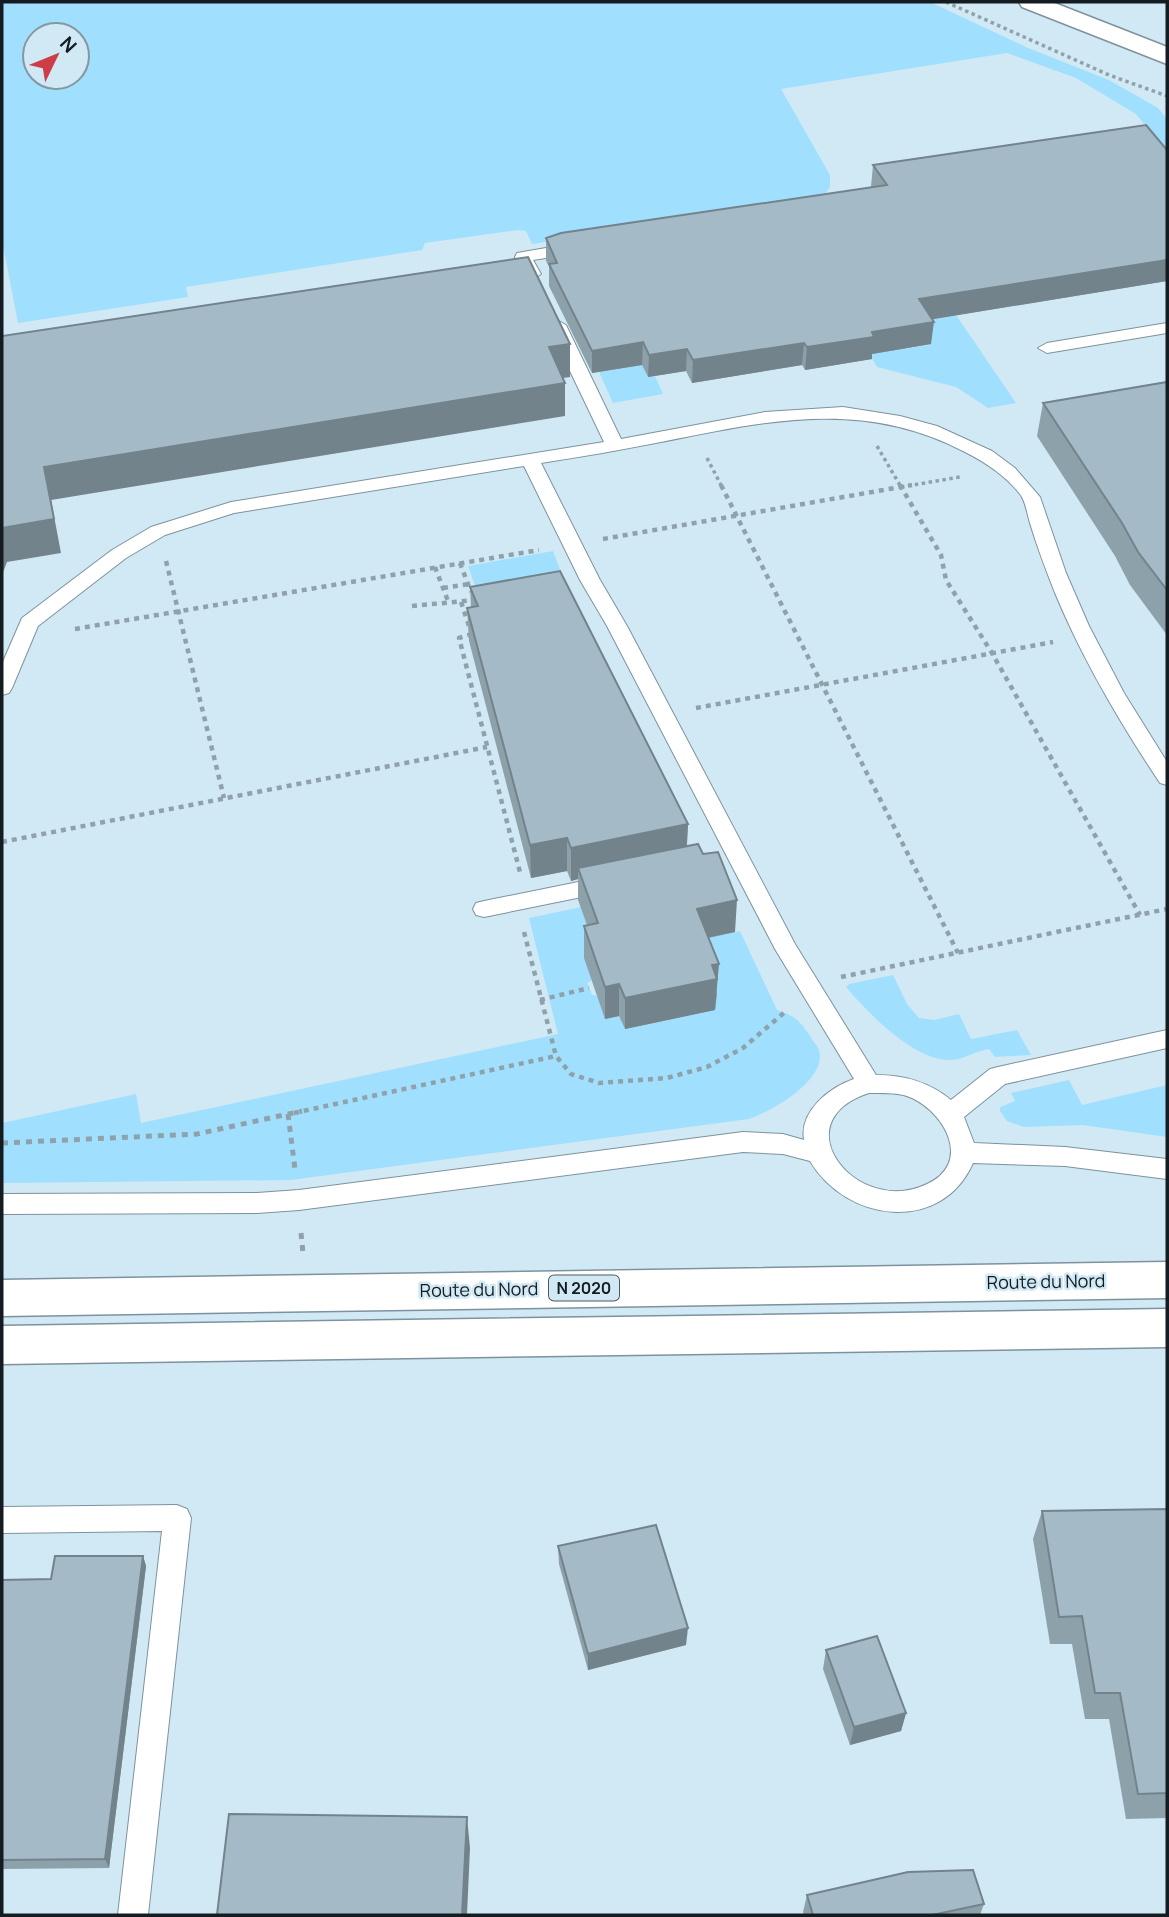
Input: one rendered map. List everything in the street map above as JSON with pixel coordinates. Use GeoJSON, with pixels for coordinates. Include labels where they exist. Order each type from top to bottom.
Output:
{"type":"FeatureCollection","features":[{"type":"Feature","properties":{"kind":"main road"},"geometry":{"type":"LineString","coordinates":[[1031,2],[1167,56]]}},
{"type":"Feature","properties":{"kind":"main road","name":"Route du Nord"},"geometry":{"type":"LineString","coordinates":[[2,1298],[1167,1280]]}},
{"type":"Feature","properties":{"kind":"main road"},"geometry":{"type":"LineString","coordinates":[[2,1345],[1167,1328]]}},
{"type":"Feature","properties":{"kind":"lane"},"geometry":{"type":"LineString","coordinates":[[530,279],[523,257],[552,252]]}},
{"type":"Feature","properties":{"kind":"lane"},"geometry":{"type":"LineString","coordinates":[[550,311],[615,446]]}},
{"type":"Feature","properties":{"kind":"lane"},"geometry":{"type":"LineString","coordinates":[[1047,348],[1167,328]]}},
{"type":"Feature","properties":{"kind":"lane"},"geometry":{"type":"LineString","coordinates":[[2,688],[29,622],[119,554],[158,531],[231,508],[615,446],[692,429],[817,412],[857,414],[892,420],[963,442],[1028,491],[1084,636],[1134,729],[1167,779]]}},
{"type":"Feature","properties":{"kind":"lane"},"geometry":{"type":"LineString","coordinates":[[529,458],[664,719],[726,859],[811,994],[855,1058],[869,1084]]}},
{"type":"Feature","properties":{"kind":"lane"},"geometry":{"type":"LineString","coordinates":[[484,909],[627,880]]}},
{"type":"Feature","properties":{"kind":"lane"},"geometry":{"type":"LineString","coordinates":[[951,1114],[998,1076],[1167,1039]]}},
{"type":"Feature","properties":{"kind":"lane"},"geometry":{"type":"LineString","coordinates":[[869,1084],[892,1084],[915,1089],[935,1100],[951,1114],[961,1133],[963,1153],[958,1169],[949,1183],[916,1200],[895,1203],[855,1193],[838,1183],[825,1168],[818,1153],[816,1130],[825,1109],[844,1093],[869,1084]]}},
{"type":"Feature","properties":{"kind":"lane"},"geometry":{"type":"LineString","coordinates":[[2,1204],[257,1203],[743,1142],[783,1144],[818,1153]]}},
{"type":"Feature","properties":{"kind":"lane"},"geometry":{"type":"LineString","coordinates":[[963,1153],[1075,1156],[1167,1169]]}},
{"type":"Feature","properties":{"kind":"lane"},"geometry":{"type":"LineString","coordinates":[[2,1520],[177,1518],[133,1915]]}},
{"type":"Feature","properties":{"kind":"path"},"geometry":{"type":"LineString","coordinates":[[946,2],[1086,65],[1167,96]]}},
{"type":"Feature","properties":{"kind":"path"},"geometry":{"type":"LineString","coordinates":[[857,414],[941,555],[946,580],[992,653],[1140,915]]}},
{"type":"Feature","properties":{"kind":"path"},"geometry":{"type":"LineString","coordinates":[[692,429],[958,953]]}},
{"type":"Feature","properties":{"kind":"path"},"geometry":{"type":"LineString","coordinates":[[20,639],[1003,470]]}},
{"type":"Feature","properties":{"kind":"path"},"geometry":{"type":"LineString","coordinates":[[158,531],[224,799]]}},
{"type":"Feature","properties":{"kind":"path"},"geometry":{"type":"LineString","coordinates":[[460,563],[474,600]]}},
{"type":"Feature","properties":{"kind":"path"},"geometry":{"type":"LineString","coordinates":[[435,567],[448,601]]}},
{"type":"Feature","properties":{"kind":"path"},"geometry":{"type":"LineString","coordinates":[[443,588],[469,581]]}},
{"type":"Feature","properties":{"kind":"path"},"geometry":{"type":"LineString","coordinates":[[412,606],[487,597]]}},
{"type":"Feature","properties":{"kind":"path"},"geometry":{"type":"LineString","coordinates":[[664,719],[685,710],[1084,636]]}},
{"type":"Feature","properties":{"kind":"path"},"geometry":{"type":"LineString","coordinates":[[2,842],[487,747]]}},
{"type":"Feature","properties":{"kind":"path"},"geometry":{"type":"LineString","coordinates":[[785,1013],[834,979],[1167,909]]}},
{"type":"Feature","properties":{"kind":"path"},"geometry":{"type":"LineString","coordinates":[[540,1000],[589,988]]}},
{"type":"Feature","properties":{"kind":"path"},"geometry":{"type":"LineString","coordinates":[[2,1143],[197,1134],[556,1056]]}},
{"type":"Feature","properties":{"kind":"path"},"geometry":{"type":"LineString","coordinates":[[300,1222],[303,1254]]}},
{"type":"Feature","properties":{"kind":"shaded area"},"geometry":{"type":"Polygon","coordinates":[[[2,2],[930,2],[1028,48],[1109,80],[1158,108],[1167,119],[1167,152],[1136,114],[1076,78],[1007,53],[781,89],[830,175],[830,187],[821,199],[532,244],[526,231],[518,230],[425,243],[422,250],[186,287],[188,297],[18,323],[2,240],[2,2]]]}},
{"type":"Feature","properties":{"kind":"shaded area"},"geometry":{"type":"Polygon","coordinates":[[[956,315],[1016,403],[988,408],[956,387],[877,367],[869,354],[930,345],[916,322],[956,315]]]}},
{"type":"Feature","properties":{"kind":"shaded area"},"geometry":{"type":"Polygon","coordinates":[[[642,365],[648,377],[655,376],[663,394],[613,403],[599,372],[642,365]]]}},
{"type":"Feature","properties":{"kind":"shaded area"},"geometry":{"type":"Polygon","coordinates":[[[553,551],[564,580],[478,594],[468,566],[553,551]]]}},
{"type":"Feature","properties":{"kind":"shaded area"},"geometry":{"type":"Polygon","coordinates":[[[581,907],[598,955],[591,981],[587,983],[592,995],[596,995],[619,1016],[625,1029],[715,1010],[710,997],[717,995],[695,940],[740,931],[777,1010],[792,1016],[800,1023],[818,1048],[819,1061],[815,1072],[783,1102],[749,1119],[291,1180],[2,1183],[2,1123],[136,1094],[141,1123],[558,1034],[529,918],[581,907]]]}},
{"type":"Feature","properties":{"kind":"shaded area"},"geometry":{"type":"Polygon","coordinates":[[[893,975],[907,1004],[919,1018],[934,1020],[959,1014],[971,1039],[1017,1030],[1031,1055],[995,1057],[989,1049],[952,1060],[938,1059],[908,1045],[879,1022],[846,987],[849,984],[893,975]]]}},
{"type":"Feature","properties":{"kind":"shaded area"},"geometry":{"type":"Polygon","coordinates":[[[1069,1080],[1082,1105],[1167,1085],[1167,1137],[1083,1125],[1024,1127],[1007,1121],[1000,1111],[1000,1107],[1015,1101],[1011,1093],[1069,1080]]]}},
{"type":"Feature","properties":{"kind":"building"},"geometry":{"type":"Polygon","coordinates":[[[1146,125],[1167,150],[1167,260],[919,299],[934,322],[872,332],[874,337],[807,347],[804,343],[693,360],[687,349],[649,355],[643,342],[592,351],[549,264],[557,263],[546,238],[561,233],[887,185],[873,165],[1146,125]]]}},
{"type":"Feature","properties":{"kind":"building"},"geometry":{"type":"Polygon","coordinates":[[[528,257],[570,344],[549,347],[565,383],[44,467],[54,519],[2,528],[2,336],[528,257]]]}},
{"type":"Feature","properties":{"kind":"building"},"geometry":{"type":"Polygon","coordinates":[[[1167,382],[1167,590],[1138,552],[1043,403],[1167,382]]]}},
{"type":"Feature","properties":{"kind":"building"},"geometry":{"type":"Polygon","coordinates":[[[560,571],[688,824],[571,848],[567,838],[530,845],[467,608],[478,606],[470,587],[560,571]]]}},
{"type":"Feature","properties":{"kind":"building"},"geometry":{"type":"Polygon","coordinates":[[[698,844],[703,854],[718,852],[737,900],[697,909],[719,964],[712,965],[717,979],[625,998],[619,984],[605,987],[584,926],[598,923],[578,868],[698,844]]]}},
{"type":"Feature","properties":{"kind":"building"},"geometry":{"type":"Polygon","coordinates":[[[1167,1509],[1167,1793],[1138,1794],[1120,1693],[1095,1693],[1082,1616],[1059,1617],[1042,1511],[1167,1509]]]}},
{"type":"Feature","properties":{"kind":"building"},"geometry":{"type":"Polygon","coordinates":[[[656,1525],[688,1628],[588,1654],[558,1546],[656,1525]]]}},
{"type":"Feature","properties":{"kind":"building"},"geometry":{"type":"Polygon","coordinates":[[[55,1556],[143,1556],[105,1859],[2,1860],[2,1580],[51,1579],[55,1556]]]}},
{"type":"Feature","properties":{"kind":"building"},"geometry":{"type":"Polygon","coordinates":[[[877,1636],[906,1713],[854,1727],[826,1650],[877,1636]]]}},
{"type":"Feature","properties":{"kind":"building"},"geometry":{"type":"Polygon","coordinates":[[[229,1814],[467,1817],[462,1915],[217,1915],[229,1814]]]}},
{"type":"Feature","properties":{"kind":"building"},"geometry":{"type":"Polygon","coordinates":[[[973,1870],[984,1904],[932,1915],[813,1915],[807,1895],[908,1872],[973,1870]]]}}]}
